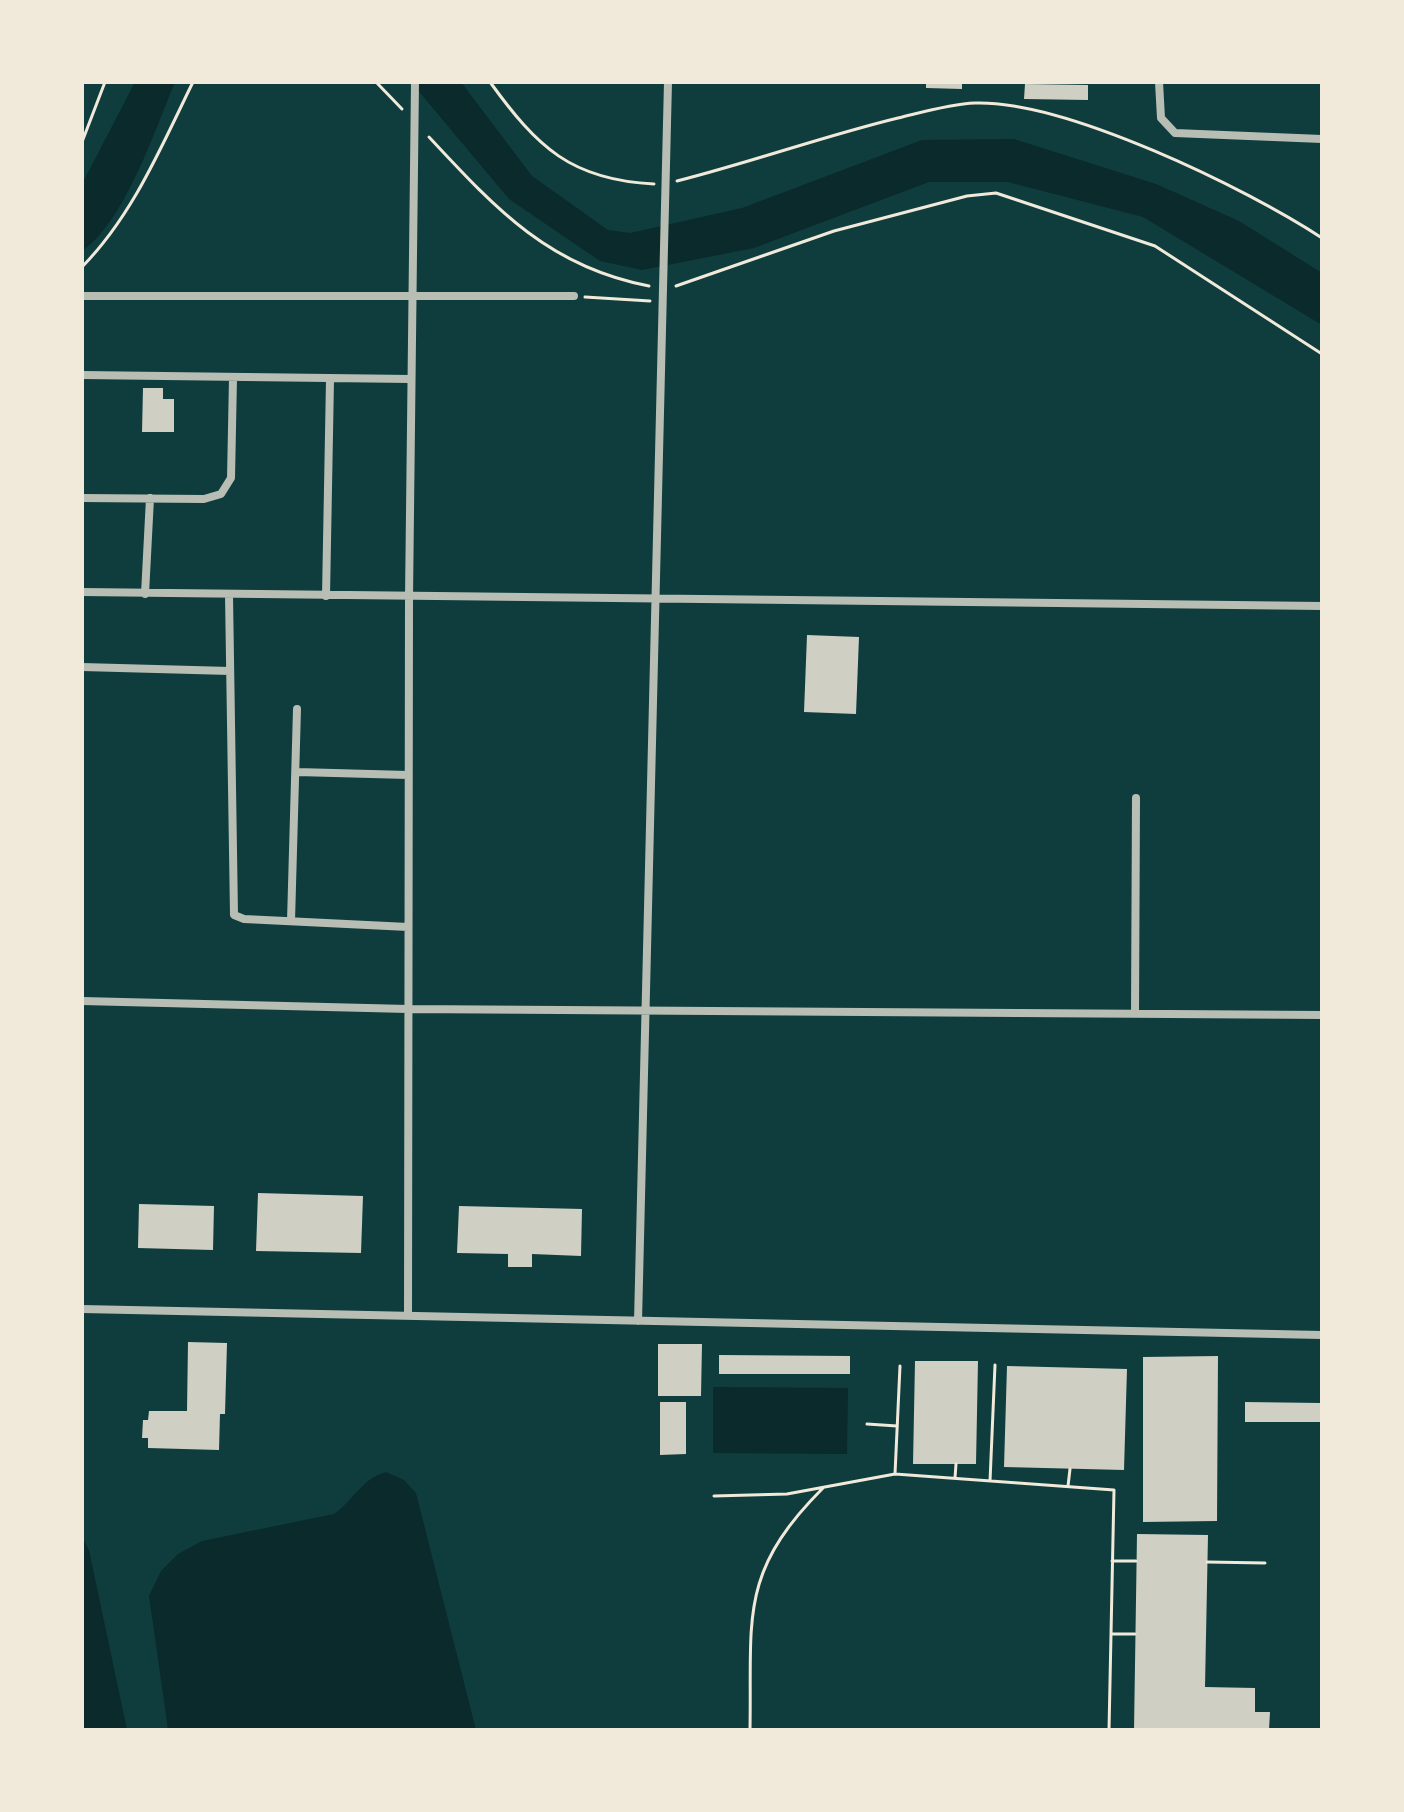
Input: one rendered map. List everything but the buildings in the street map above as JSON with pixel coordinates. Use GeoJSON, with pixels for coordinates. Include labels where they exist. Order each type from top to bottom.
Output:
{"type":"FeatureCollection","features":[{"type":"Feature","properties":{"kind":"street"},"geometry":{"type":"LineString","coordinates":[[408,1315],[410,379],[415,82]]}},
{"type":"Feature","properties":{"kind":"street"},"geometry":{"type":"LineString","coordinates":[[638,1321],[668,82]]}},
{"type":"Feature","properties":{"kind":"street"},"geometry":{"type":"LineString","coordinates":[[1159,82],[1161,118],[1167,128],[1190,136],[1322,139]]}},
{"type":"Feature","properties":{"kind":"street"},"geometry":{"type":"LineString","coordinates":[[82,296],[574,296]]}},
{"type":"Feature","properties":{"kind":"street"},"geometry":{"type":"LineString","coordinates":[[82,375],[410,379]]}},
{"type":"Feature","properties":{"kind":"street"},"geometry":{"type":"LineString","coordinates":[[82,498],[204,499],[221,494],[228,487],[233,378]]}},
{"type":"Feature","properties":{"kind":"street"},"geometry":{"type":"LineString","coordinates":[[326,596],[330,380]]}},
{"type":"Feature","properties":{"kind":"street"},"geometry":{"type":"LineString","coordinates":[[145,594],[150,498]]}},
{"type":"Feature","properties":{"kind":"street"},"geometry":{"type":"LineString","coordinates":[[82,592],[1322,606]]}},
{"type":"Feature","properties":{"kind":"street"},"geometry":{"type":"LineString","coordinates":[[229,595],[234,915],[244,919],[408,927]]}},
{"type":"Feature","properties":{"kind":"street"},"geometry":{"type":"LineString","coordinates":[[82,667],[230,671]]}},
{"type":"Feature","properties":{"kind":"street"},"geometry":{"type":"LineString","coordinates":[[291,921],[297,709]]}},
{"type":"Feature","properties":{"kind":"street"},"geometry":{"type":"LineString","coordinates":[[297,772],[408,775]]}},
{"type":"Feature","properties":{"kind":"street"},"geometry":{"type":"LineString","coordinates":[[1135,1013],[1136,798]]}},
{"type":"Feature","properties":{"kind":"street"},"geometry":{"type":"LineString","coordinates":[[82,1001],[408,1009],[1322,1015]]}},
{"type":"Feature","properties":{"kind":"street"},"geometry":{"type":"LineString","coordinates":[[82,1309],[1322,1335]]}},
{"type":"Feature","properties":{"kind":"path"},"geometry":{"type":"LineString","coordinates":[[82,142],[105,82]]}},
{"type":"Feature","properties":{"kind":"path"},"geometry":{"type":"LineString","coordinates":[[82,267],[108,241],[138,193],[193,82]]}},
{"type":"Feature","properties":{"kind":"path"},"geometry":{"type":"LineString","coordinates":[[376,82],[489,202],[540,244],[600,274],[664,286],[834,231],[967,196],[996,193],[1155,246],[1322,354]]}},
{"type":"Feature","properties":{"kind":"path"},"geometry":{"type":"LineString","coordinates":[[490,82],[518,118],[560,158],[593,176],[665,189],[856,128],[975,103],[1008,105],[1045,112],[1211,176],[1322,238]]}},
{"type":"Feature","properties":{"kind":"path"},"geometry":{"type":"LineString","coordinates":[[574,296],[664,302]]}},
{"type":"Feature","properties":{"kind":"path"},"geometry":{"type":"LineString","coordinates":[[990,1481],[995,1365]]}},
{"type":"Feature","properties":{"kind":"path"},"geometry":{"type":"LineString","coordinates":[[895,1474],[900,1366]]}},
{"type":"Feature","properties":{"kind":"path"},"geometry":{"type":"LineString","coordinates":[[867,1424],[897,1426]]}},
{"type":"Feature","properties":{"kind":"path"},"geometry":{"type":"LineString","coordinates":[[955,1478],[956,1464]]}},
{"type":"Feature","properties":{"kind":"path"},"geometry":{"type":"LineString","coordinates":[[1068,1486],[1070,1469]]}},
{"type":"Feature","properties":{"kind":"path"},"geometry":{"type":"LineString","coordinates":[[714,1496],[756,1497],[895,1474],[1114,1490],[1109,1730]]}},
{"type":"Feature","properties":{"kind":"path"},"geometry":{"type":"LineString","coordinates":[[750,1730],[755,1591],[764,1563],[777,1541],[823,1488]]}},
{"type":"Feature","properties":{"kind":"path"},"geometry":{"type":"LineString","coordinates":[[1112,1561],[1136,1561]]}},
{"type":"Feature","properties":{"kind":"path"},"geometry":{"type":"LineString","coordinates":[[1207,1562],[1265,1563]]}},
{"type":"Feature","properties":{"kind":"path"},"geometry":{"type":"LineString","coordinates":[[1111,1634],[1135,1634]]}},
{"type":"Feature","properties":{"kind":"water"},"geometry":{"type":"Polygon","coordinates":[[[135,82],[175,82],[125,198],[97,238],[82,251],[82,184],[135,82]]]}},
{"type":"Feature","properties":{"kind":"water"},"geometry":{"type":"Polygon","coordinates":[[[411,82],[461,82],[532,176],[608,230],[630,233],[742,208],[922,140],[1014,139],[1156,184],[1239,221],[1322,273],[1322,325],[1143,217],[1008,182],[929,182],[754,248],[642,270],[600,261],[509,199],[411,82]]]}},
{"type":"Feature","properties":{"kind":"water"},"geometry":{"type":"Polygon","coordinates":[[[713,1387],[848,1388],[847,1454],[713,1453],[713,1387]]]}},
{"type":"Feature","properties":{"kind":"water"},"geometry":{"type":"Polygon","coordinates":[[[386,1472],[404,1480],[416,1493],[476,1730],[168,1730],[149,1596],[161,1571],[178,1554],[202,1541],[334,1514],[370,1480],[386,1472]]]}},
{"type":"Feature","properties":{"kind":"water"},"geometry":{"type":"Polygon","coordinates":[[[82,1537],[89,1550],[127,1730],[82,1730],[82,1537]]]}}]}
